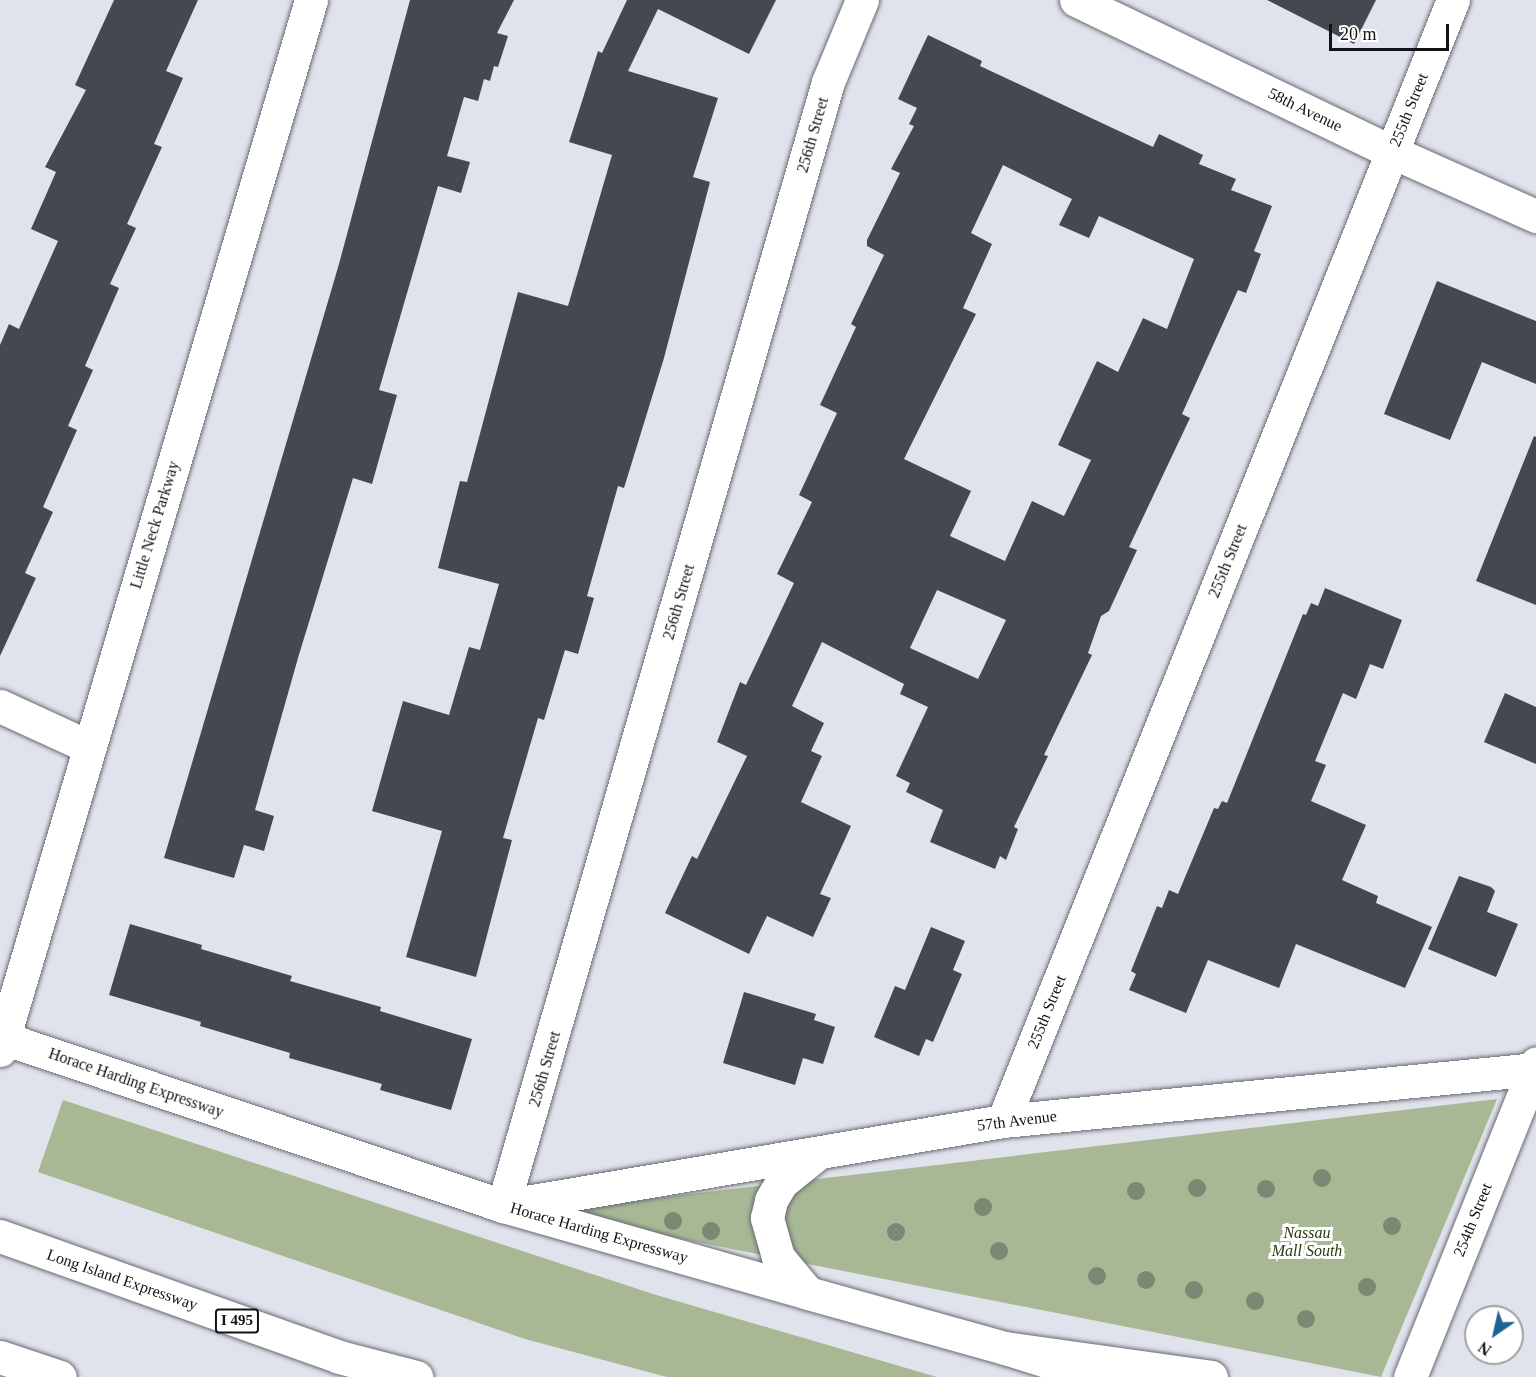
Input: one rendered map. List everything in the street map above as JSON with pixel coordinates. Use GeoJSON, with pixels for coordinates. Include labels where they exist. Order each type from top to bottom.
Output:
{"type":"FeatureCollection","features":[{"type":"Feature","properties":{"kind":"main road","name":"Little Neck Parkway"},"geometry":{"type":"LineString","coordinates":[[1,1042],[311,0]]}},
{"type":"Feature","properties":{"kind":"main road","name":"256th Street"},"geometry":{"type":"LineString","coordinates":[[503,1206],[828,82],[862,0]]}},
{"type":"Feature","properties":{"kind":"main road","name":"58th Avenue"},"geometry":{"type":"LineString","coordinates":[[1076,0],[1392,152],[1536,216]]}},
{"type":"Feature","properties":{"kind":"main road","name":"255th Street"},"geometry":{"type":"LineString","coordinates":[[1003,1121],[1453,0]]}},
{"type":"Feature","properties":{"kind":"main road"},"geometry":{"type":"LineString","coordinates":[[0,706],[89,747]]}},
{"type":"Feature","properties":{"kind":"main road","name":"Horace Harding Expressway"},"geometry":{"type":"LineString","coordinates":[[1,1042],[503,1206],[1005,1348],[1211,1377]]}},
{"type":"Feature","properties":{"kind":"main road","name":"57th Avenue"},"geometry":{"type":"LineString","coordinates":[[503,1206],[1003,1121],[1535,1067]]}},
{"type":"Feature","properties":{"kind":"main road","name":"254th Street"},"geometry":{"type":"LineString","coordinates":[[1410,1377],[1535,1067]]}},
{"type":"Feature","properties":{"kind":"main road"},"geometry":{"type":"LineString","coordinates":[[808,1293],[778,1257],[769,1239],[767,1218],[771,1200],[782,1182],[819,1153]]}},
{"type":"Feature","properties":{"kind":"main road","name":"Long Island Expressway"},"geometry":{"type":"LineString","coordinates":[[0,1236],[339,1357],[416,1377]]}},
{"type":"Feature","properties":{"kind":"main road"},"geometry":{"type":"LineString","coordinates":[[1005,1348],[1097,1377]]}},
{"type":"Feature","properties":{"kind":"main road"},"geometry":{"type":"LineString","coordinates":[[15,1362],[60,1377]]}},
{"type":"Feature","properties":{"kind":"green space","name":"Nassau Mall South"},"geometry":{"type":"Polygon","coordinates":[[[1497,1099],[1381,1377],[585,1220],[588,1206],[1497,1099]]]}},
{"type":"Feature","properties":{"kind":"green space"},"geometry":{"type":"Polygon","coordinates":[[[63,1100],[653,1294],[937,1377],[667,1377],[525,1339],[38,1172],[63,1100]]]}},
{"type":"Feature","properties":{"kind":"building"},"geometry":{"type":"Polygon","coordinates":[[[114,0],[198,0],[166,71],[183,78],[154,144],[162,147],[127,224],[136,228],[110,284],[119,288],[85,366],[93,370],[68,426],[77,430],[43,507],[53,512],[25,573],[36,578],[0,656],[0,345],[9,324],[19,329],[58,241],[31,229],[56,172],[45,167],[86,90],[75,85],[114,0]]]}},
{"type":"Feature","properties":{"kind":"building"},"geometry":{"type":"Polygon","coordinates":[[[410,0],[514,0],[497,33],[508,36],[498,67],[494,66],[490,81],[484,79],[478,101],[464,97],[447,156],[470,162],[461,193],[438,186],[379,390],[397,395],[372,484],[353,478],[298,658],[255,810],[274,816],[264,851],[244,845],[234,878],[164,858],[339,264],[410,0]]]}},
{"type":"Feature","properties":{"kind":"building"},"geometry":{"type":"Polygon","coordinates":[[[627,0],[776,0],[749,54],[658,9],[628,71],[718,98],[693,177],[710,182],[664,358],[624,488],[618,486],[587,596],[594,598],[578,654],[565,650],[544,720],[538,718],[503,838],[512,840],[476,977],[406,957],[442,831],[372,811],[403,701],[449,715],[469,647],[480,650],[499,584],[438,568],[460,481],[467,482],[518,292],[568,306],[612,155],[569,142],[598,51],[602,53],[627,0]]]}},
{"type":"Feature","properties":{"kind":"building"},"geometry":{"type":"Polygon","coordinates":[[[1267,0],[1376,0],[1354,44],[1267,0]]]}},
{"type":"Feature","properties":{"kind":"building"},"geometry":{"type":"Polygon","coordinates":[[[928,35],[982,61],[980,66],[1153,147],[1159,134],[1203,155],[1199,164],[1236,179],[1231,190],[1272,206],[1254,251],[1261,254],[1246,293],[1238,290],[1182,414],[1190,418],[1129,547],[1137,550],[1109,611],[1101,616],[1088,653],[1092,655],[1044,755],[1048,756],[1014,827],[1018,829],[1006,860],[1000,856],[995,869],[930,842],[943,810],[906,792],[910,783],[896,776],[928,707],[900,694],[904,684],[822,642],[792,706],[824,723],[811,751],[822,756],[801,802],[851,826],[820,894],[831,898],[813,937],[767,916],[749,954],[665,913],[692,856],[697,859],[747,756],[717,742],[740,682],[746,685],[794,583],[777,574],[812,502],[799,495],[837,413],[820,405],[856,327],[851,324],[884,255],[867,246],[867,240],[900,173],[891,169],[914,126],[909,124],[917,108],[898,99],[928,35]],[[1003,165],[971,233],[992,244],[963,308],[976,314],[904,459],[971,491],[950,536],[1005,561],[1032,501],[1064,516],[1091,460],[1058,445],[1097,361],[1118,372],[1143,318],[1167,329],[1194,259],[1099,216],[1089,238],[1059,225],[1072,199],[1003,165]],[[937,590],[910,648],[978,679],[1006,620],[937,590]]]}},
{"type":"Feature","properties":{"kind":"building"},"geometry":{"type":"Polygon","coordinates":[[[1437,281],[1536,321],[1536,384],[1482,362],[1450,440],[1384,414],[1437,281]]]}},
{"type":"Feature","properties":{"kind":"building"},"geometry":{"type":"Polygon","coordinates":[[[1534,436],[1536,437],[1536,605],[1476,581],[1534,436]]]}},
{"type":"Feature","properties":{"kind":"building"},"geometry":{"type":"Polygon","coordinates":[[[1325,588],[1402,620],[1383,669],[1370,664],[1356,699],[1343,693],[1315,761],[1326,765],[1311,801],[1366,825],[1342,880],[1378,896],[1376,903],[1432,927],[1405,988],[1296,944],[1279,988],[1208,960],[1186,1013],[1129,990],[1136,974],[1131,971],[1157,906],[1162,908],[1169,890],[1178,894],[1214,808],[1218,809],[1222,801],[1227,803],[1303,614],[1306,615],[1311,603],[1318,606],[1325,588]]]}},
{"type":"Feature","properties":{"kind":"building"},"geometry":{"type":"Polygon","coordinates":[[[1505,693],[1536,707],[1536,764],[1484,742],[1505,693]]]}},
{"type":"Feature","properties":{"kind":"building"},"geometry":{"type":"Polygon","coordinates":[[[1459,876],[1491,887],[1495,891],[1487,912],[1518,924],[1496,977],[1428,949],[1459,876]]]}},
{"type":"Feature","properties":{"kind":"building"},"geometry":{"type":"Polygon","coordinates":[[[130,924],[202,945],[201,949],[292,976],[290,981],[381,1007],[380,1011],[472,1039],[451,1110],[380,1090],[382,1084],[289,1058],[290,1053],[200,1026],[201,1022],[109,995],[130,924]]]}},
{"type":"Feature","properties":{"kind":"building"},"geometry":{"type":"Polygon","coordinates":[[[931,927],[965,941],[953,970],[962,974],[933,1042],[926,1039],[919,1056],[874,1037],[895,986],[905,990],[931,927]]]}},
{"type":"Feature","properties":{"kind":"building"},"geometry":{"type":"Polygon","coordinates":[[[744,992],[816,1014],[814,1020],[835,1027],[823,1064],[803,1058],[795,1085],[723,1063],[744,992]]]}}]}
